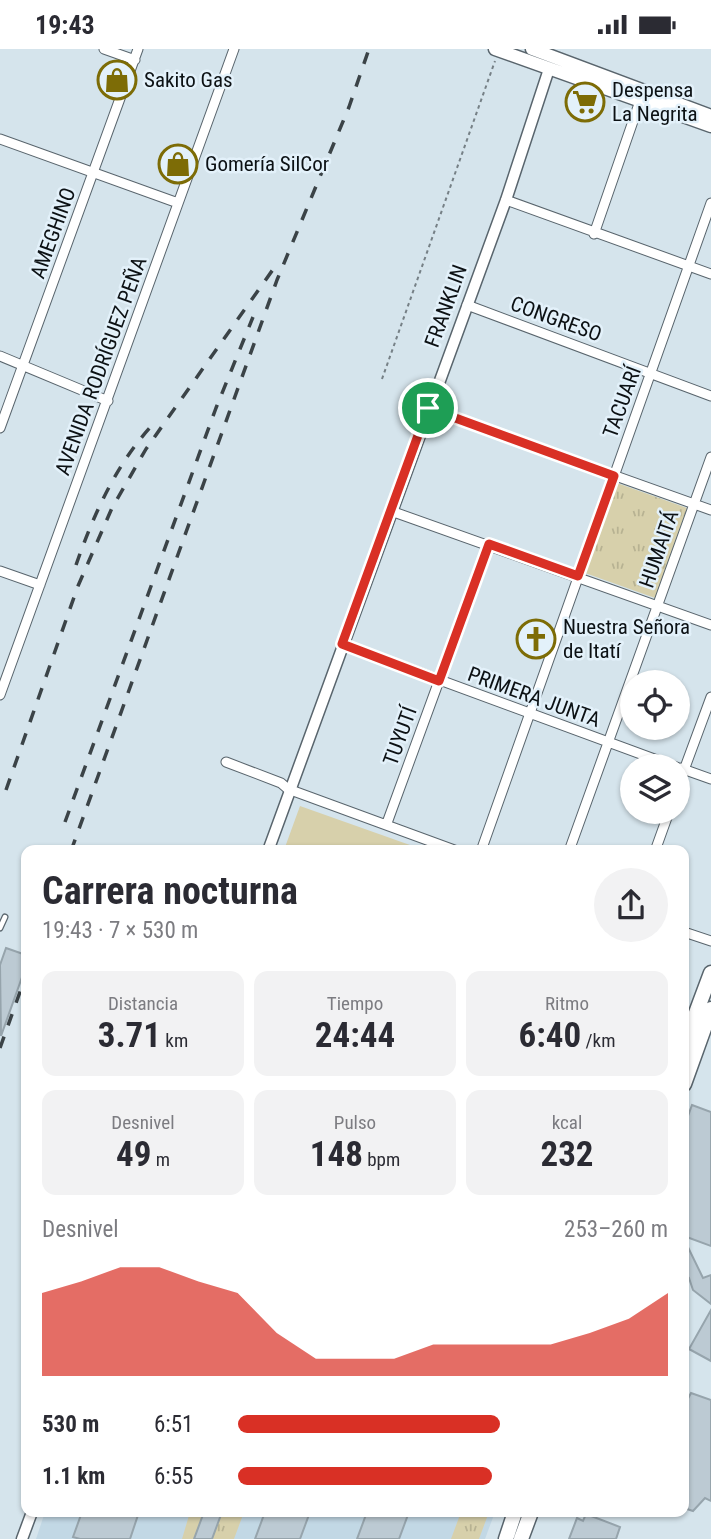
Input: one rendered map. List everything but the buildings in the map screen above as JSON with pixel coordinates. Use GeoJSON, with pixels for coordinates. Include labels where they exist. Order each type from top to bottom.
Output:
{"type":"FeatureCollection","features":[{"type":"Feature","properties":{"kind":"main road"},"geometry":{"type":"LineString","coordinates":[[532,49],[640,101],[711,127]]}},
{"type":"Feature","properties":{"kind":"main road"},"geometry":{"type":"LineString","coordinates":[[497,50],[552,58],[711,115]]}},
{"type":"Feature","properties":{"kind":"main road"},"geometry":{"type":"LineString","coordinates":[[689,1032],[711,973]]}},
{"type":"Feature","properties":{"kind":"main road"},"geometry":{"type":"LineString","coordinates":[[689,1070],[711,1009]]}},
{"type":"Feature","properties":{"kind":"main road"},"geometry":{"type":"LineString","coordinates":[[506,1539],[513,1517]]}},
{"type":"Feature","properties":{"kind":"main road"},"geometry":{"type":"LineString","coordinates":[[521,1539],[529,1517]]}},
{"type":"Feature","properties":{"kind":"street"},"geometry":{"type":"LineString","coordinates":[[104,49],[135,60]]}},
{"type":"Feature","properties":{"kind":"street","name":"AMEGHINO"},"geometry":{"type":"LineString","coordinates":[[0,428],[138,49]]}},
{"type":"Feature","properties":{"kind":"street","name":"AVENIDA RODRÍGUEZ PEÑA"},"geometry":{"type":"LineString","coordinates":[[0,695],[234,49]]}},
{"type":"Feature","properties":{"kind":"street","name":"FRANKLIN"},"geometry":{"type":"LineString","coordinates":[[270,845],[288,789],[506,200],[552,58]]}},
{"type":"Feature","properties":{"kind":"street"},"geometry":{"type":"LineString","coordinates":[[594,234],[640,101]]}},
{"type":"Feature","properties":{"kind":"street"},"geometry":{"type":"LineString","coordinates":[[0,139],[178,203]]}},
{"type":"Feature","properties":{"kind":"street"},"geometry":{"type":"LineString","coordinates":[[506,200],[594,234],[711,274]]}},
{"type":"Feature","properties":{"kind":"street","name":"TACUARÍ"},"geometry":{"type":"LineString","coordinates":[[483,845],[711,203]]}},
{"type":"Feature","properties":{"kind":"street","name":"CONGRESO"},"geometry":{"type":"LineString","coordinates":[[467,305],[711,396]]}},
{"type":"Feature","properties":{"kind":"street"},"geometry":{"type":"LineString","coordinates":[[0,356],[107,401]]}},
{"type":"Feature","properties":{"kind":"street"},"geometry":{"type":"LineString","coordinates":[[428,408],[711,510]]}},
{"type":"Feature","properties":{"kind":"street","name":"HUMAITÁ"},"geometry":{"type":"LineString","coordinates":[[571,845],[711,457]]}},
{"type":"Feature","properties":{"kind":"street"},"geometry":{"type":"LineString","coordinates":[[391,511],[711,625]]}},
{"type":"Feature","properties":{"kind":"street","name":"TUYUTÍ"},"geometry":{"type":"LineString","coordinates":[[387,823],[489,544]]}},
{"type":"Feature","properties":{"kind":"street"},"geometry":{"type":"LineString","coordinates":[[0,571],[40,585]]}},
{"type":"Feature","properties":{"kind":"street","name":"PRIMERA JUNTA"},"geometry":{"type":"LineString","coordinates":[[342,644],[638,754]]}},
{"type":"Feature","properties":{"kind":"street"},"geometry":{"type":"LineString","coordinates":[[685,754],[711,697]]}},
{"type":"Feature","properties":{"kind":"street"},"geometry":{"type":"LineString","coordinates":[[226,762],[281,783],[288,789],[442,845]]}},
{"type":"Feature","properties":{"kind":"street","name":"PRIMERA JUNTA"},"geometry":{"type":"LineString","coordinates":[[690,772],[711,779]]}},
{"type":"Feature","properties":{"kind":"street"},"geometry":{"type":"LineString","coordinates":[[657,845],[665,824]]}},
{"type":"Feature","properties":{"kind":"street"},"geometry":{"type":"LineString","coordinates":[[689,934],[711,941]]}},
{"type":"Feature","properties":{"kind":"street"},"geometry":{"type":"LineString","coordinates":[[22,1539],[30,1517]]}},
{"type":"Feature","properties":{"kind":"lane"},"geometry":{"type":"LineString","coordinates":[[0,928],[5,917]]}},
{"type":"Feature","properties":{"kind":"path"},"geometry":{"type":"LineString","coordinates":[[382,379],[497,50]]}},
{"type":"Feature","properties":{"kind":"shaded area"},"geometry":{"type":"Polygon","coordinates":[[[43,1517],[493,1517],[485,1539],[36,1539],[43,1517]]]}},
{"type":"Feature","properties":{"kind":"green space"},"geometry":{"type":"Polygon","coordinates":[[[617,483],[687,508],[655,598],[585,573],[617,483]]]}},
{"type":"Feature","properties":{"kind":"green space"},"geometry":{"type":"Polygon","coordinates":[[[300,806],[410,845],[286,845],[300,806]]]}},
{"type":"Feature","properties":{"kind":"green space"},"geometry":{"type":"Polygon","coordinates":[[[189,1517],[242,1517],[234,1539],[182,1539],[189,1517]]]}},
{"type":"Feature","properties":{"kind":"green space"},"geometry":{"type":"Polygon","coordinates":[[[459,1517],[487,1517],[479,1539],[451,1539],[459,1517]]]}},
{"type":"Feature","properties":{"kind":"railway"},"geometry":{"type":"LineString","coordinates":[[73,845],[277,280],[349,107],[369,49]]}},
{"type":"Feature","properties":{"kind":"railway"},"geometry":{"type":"LineString","coordinates":[[6,790],[78,586],[112,508],[146,449],[274,268]]}},
{"type":"Feature","properties":{"kind":"railway"},"geometry":{"type":"LineString","coordinates":[[65,822],[216,408],[253,317]]}},
{"type":"Feature","properties":{"kind":"railway"},"geometry":{"type":"LineString","coordinates":[[76,565],[91,526],[119,470],[130,452],[157,420]]}},
{"type":"Feature","properties":{"kind":"railway"},"geometry":{"type":"LineString","coordinates":[[0,1048],[21,989]]}},
{"type":"Feature","properties":{"kind":"place","name":"Sakito Gas"},"geometry":{"type":"Point","coordinates":[117,80]}},
{"type":"Feature","properties":{"kind":"place","name":"Despensa La Negrita"},"geometry":{"type":"Point","coordinates":[585,102]}},
{"type":"Feature","properties":{"kind":"place","name":"Gomería SilCor"},"geometry":{"type":"Point","coordinates":[178,164]}},
{"type":"Feature","properties":{"kind":"place","name":"Nuestra Señora de Itatí"},"geometry":{"type":"Point","coordinates":[536,639]}},
{"type":"Feature","properties":{"kind":"route"},"geometry":{"type":"LineString","coordinates":[[428,408],[614,476],[578,576],[489,544],[439,681],[342,644],[428,408]]}}]}
